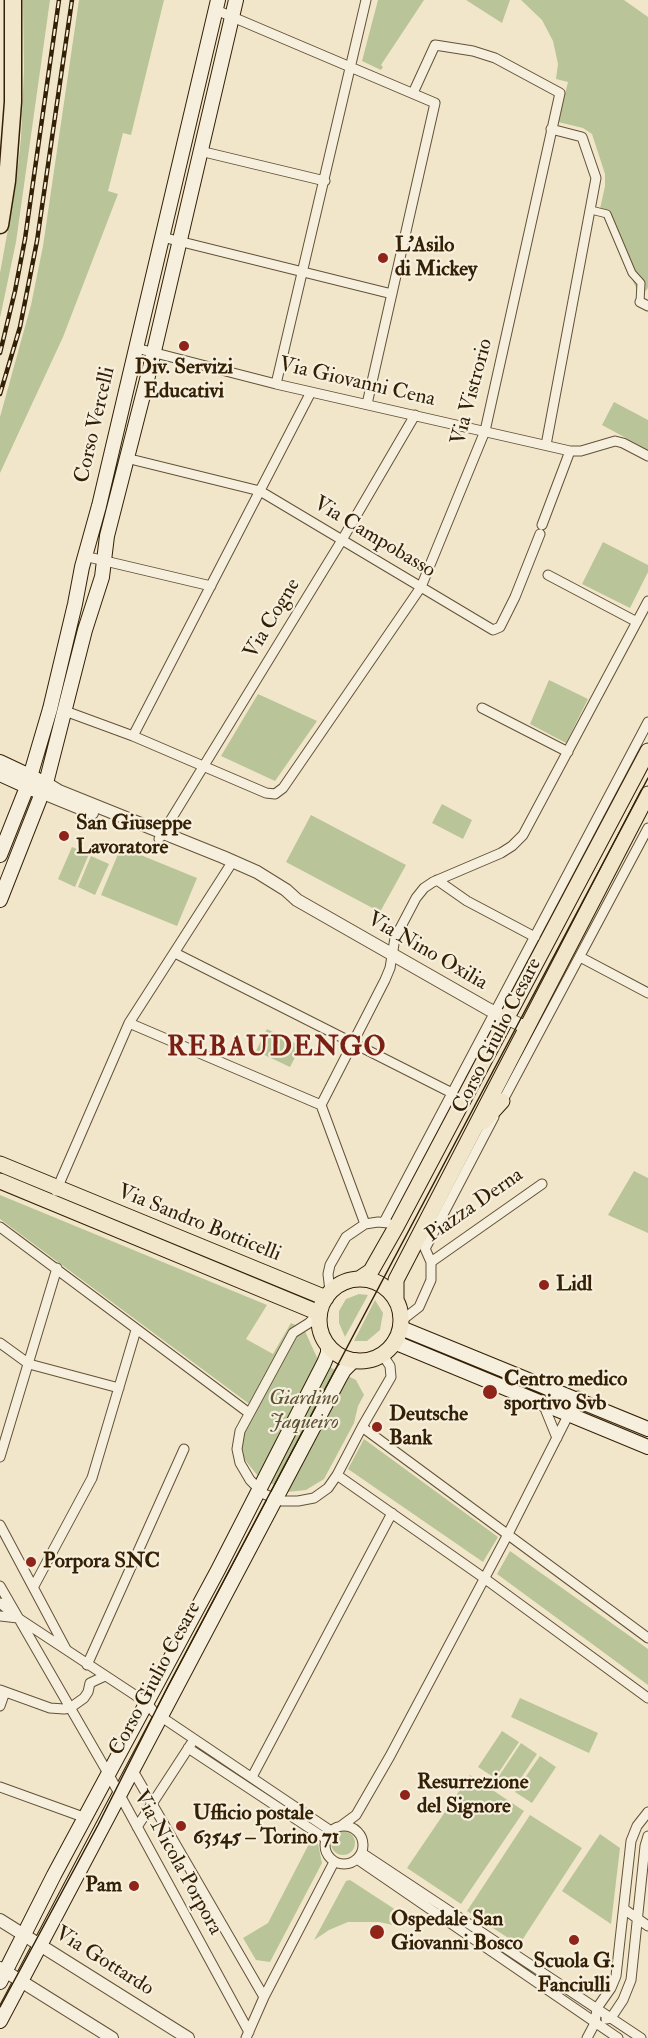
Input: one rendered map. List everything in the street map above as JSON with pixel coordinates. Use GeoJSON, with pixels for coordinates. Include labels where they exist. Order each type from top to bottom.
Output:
{"type":"FeatureCollection","features":[{"type":"Feature","properties":{"kind":"highway"},"geometry":{"type":"LineString","coordinates":[[0,225],[7,181],[13,102],[13,0]]}},
{"type":"Feature","properties":{"kind":"main road","name":"Corso Vercelli"},"geometry":{"type":"LineString","coordinates":[[0,900],[44,788],[85,630],[102,579],[107,536],[180,242],[236,0]]}},
{"type":"Feature","properties":{"kind":"main road","name":"Corso Vercelli"},"geometry":{"type":"LineString","coordinates":[[0,855],[29,781],[38,750],[75,604],[84,556],[99,506],[217,5]]}},
{"type":"Feature","properties":{"kind":"main road"},"geometry":{"type":"LineString","coordinates":[[3,767],[26,760],[38,750]]}},
{"type":"Feature","properties":{"kind":"main road","name":"Corso Giulio Cesare"},"geometry":{"type":"LineString","coordinates":[[359,1279],[371,1271],[390,1224],[501,1016],[567,904],[648,751]]}},
{"type":"Feature","properties":{"kind":"main road"},"geometry":{"type":"LineString","coordinates":[[3,767],[44,788]]}},
{"type":"Feature","properties":{"kind":"main road","name":"Corso Giulio Cesare"},"geometry":{"type":"LineString","coordinates":[[396,1300],[396,1280],[422,1243],[428,1218],[474,1130],[532,1031],[648,794]]}},
{"type":"Feature","properties":{"kind":"main road"},"geometry":{"type":"LineString","coordinates":[[474,1130],[492,1114],[502,1101]]}},
{"type":"Feature","properties":{"kind":"main road","name":"Via Sandro Botticelli"},"geometry":{"type":"LineString","coordinates":[[0,1164],[54,1195],[319,1313]]}},
{"type":"Feature","properties":{"kind":"main road","name":"Via Sandro Botticelli"},"geometry":{"type":"LineString","coordinates":[[0,1181],[54,1195],[328,1295]]}},
{"type":"Feature","properties":{"kind":"main road"},"geometry":{"type":"LineString","coordinates":[[382,1354],[370,1359],[354,1360],[337,1354],[320,1332],[319,1313],[328,1295],[342,1283],[359,1279],[379,1283],[396,1300],[400,1310],[401,1324],[466,1355],[577,1397],[648,1430]]}},
{"type":"Feature","properties":{"kind":"main road","name":"Piazza Derna"},"geometry":{"type":"LineString","coordinates":[[382,1354],[394,1342],[401,1324]]}},
{"type":"Feature","properties":{"kind":"main road"},"geometry":{"type":"LineString","coordinates":[[394,1342],[458,1367],[568,1417],[648,1447]]}},
{"type":"Feature","properties":{"kind":"main road","name":"Corso Giulio Cesare"},"geometry":{"type":"LineString","coordinates":[[2,1974],[25,1936],[54,1875],[218,1570],[324,1363],[328,1345]]}},
{"type":"Feature","properties":{"kind":"main road","name":"Corso Giulio Cesare"},"geometry":{"type":"LineString","coordinates":[[0,2021],[274,1500],[344,1370],[354,1360]]}},
{"type":"Feature","properties":{"kind":"street"},"geometry":{"type":"LineString","coordinates":[[276,384],[366,0]]}},
{"type":"Feature","properties":{"kind":"street"},"geometry":{"type":"LineString","coordinates":[[217,5],[232,17],[350,65],[435,103],[367,404]]}},
{"type":"Feature","properties":{"kind":"street","name":"Via Vistrorio"},"geometry":{"type":"LineString","coordinates":[[204,767],[266,793],[275,794],[283,788],[421,587],[485,431],[560,93],[495,58],[473,51],[435,45],[413,93]]}},
{"type":"Feature","properties":{"kind":"street"},"geometry":{"type":"LineString","coordinates":[[546,445],[596,178],[582,137],[551,129]]}},
{"type":"Feature","properties":{"kind":"street"},"geometry":{"type":"LineString","coordinates":[[200,151],[325,181]]}},
{"type":"Feature","properties":{"kind":"street"},"geometry":{"type":"LineString","coordinates":[[591,210],[607,214],[632,273],[640,284],[644,304]]}},
{"type":"Feature","properties":{"kind":"street"},"geometry":{"type":"LineString","coordinates":[[162,237],[392,294]]}},
{"type":"Feature","properties":{"kind":"street","name":"Via Giovanni Cena"},"geometry":{"type":"LineString","coordinates":[[136,348],[276,384],[570,451],[581,451],[615,441],[648,456]]}},
{"type":"Feature","properties":{"kind":"street"},"geometry":{"type":"LineString","coordinates":[[133,736],[311,392]]}},
{"type":"Feature","properties":{"kind":"street","name":"Via Cogne"},"geometry":{"type":"LineString","coordinates":[[161,836],[342,540],[415,415]]}},
{"type":"Feature","properties":{"kind":"street","name":"Via Campobasso"},"geometry":{"type":"LineString","coordinates":[[126,458],[260,490],[490,629],[497,630],[519,589],[570,451]]}},
{"type":"Feature","properties":{"kind":"street"},"geometry":{"type":"LineString","coordinates":[[84,556],[211,586]]}},
{"type":"Feature","properties":{"kind":"street"},"geometry":{"type":"LineString","coordinates":[[548,575],[637,622]]}},
{"type":"Feature","properties":{"kind":"street"},"geometry":{"type":"LineString","coordinates":[[365,1224],[321,1105],[385,980],[397,935],[416,897],[424,888],[436,880],[494,856],[515,844],[530,825],[648,601]]}},
{"type":"Feature","properties":{"kind":"street"},"geometry":{"type":"LineString","coordinates":[[482,708],[568,752]]}},
{"type":"Feature","properties":{"kind":"street"},"geometry":{"type":"LineString","coordinates":[[65,711],[133,736],[204,767]]}},
{"type":"Feature","properties":{"kind":"street","name":"Corso Giulio Cesare"},"geometry":{"type":"LineString","coordinates":[[390,1224],[452,1093],[501,1016],[535,937],[648,722]]}},
{"type":"Feature","properties":{"kind":"street","name":"Via Nino Oxilia"},"geometry":{"type":"LineString","coordinates":[[44,788],[60,791],[286,890],[297,900],[501,1016],[532,1031]]}},
{"type":"Feature","properties":{"kind":"street","name":"Corso Giulio Cesare"},"geometry":{"type":"LineString","coordinates":[[422,1243],[448,1204],[502,1101],[532,1031],[580,957],[648,828]]}},
{"type":"Feature","properties":{"kind":"street"},"geometry":{"type":"LineString","coordinates":[[54,1195],[129,1023],[231,864]]}},
{"type":"Feature","properties":{"kind":"street"},"geometry":{"type":"LineString","coordinates":[[436,880],[462,899],[535,937]]}},
{"type":"Feature","properties":{"kind":"street","name":"Corso Giulio Cesare"},"geometry":{"type":"LineString","coordinates":[[543,922],[567,904]]}},
{"type":"Feature","properties":{"kind":"street"},"geometry":{"type":"LineString","coordinates":[[175,953],[452,1093]]}},
{"type":"Feature","properties":{"kind":"street"},"geometry":{"type":"LineString","coordinates":[[580,957],[648,993]]}},
{"type":"Feature","properties":{"kind":"street"},"geometry":{"type":"LineString","coordinates":[[129,1023],[321,1105]]}},
{"type":"Feature","properties":{"kind":"street","name":"Piazza Derna"},"geometry":{"type":"LineString","coordinates":[[431,1262],[542,1184]]}},
{"type":"Feature","properties":{"kind":"street"},"geometry":{"type":"LineString","coordinates":[[428,1218],[448,1204]]}},
{"type":"Feature","properties":{"kind":"street"},"geometry":{"type":"LineString","coordinates":[[328,1295],[328,1274],[332,1259],[346,1238],[365,1224],[390,1224]]}},
{"type":"Feature","properties":{"kind":"street"},"geometry":{"type":"LineString","coordinates":[[0,1227],[249,1413]]}},
{"type":"Feature","properties":{"kind":"street","name":"Piazza Derna"},"geometry":{"type":"LineString","coordinates":[[401,1324],[415,1311],[424,1298],[432,1276],[431,1262],[422,1243]]}},
{"type":"Feature","properties":{"kind":"street"},"geometry":{"type":"LineString","coordinates":[[0,1457],[57,1268]]}},
{"type":"Feature","properties":{"kind":"street"},"geometry":{"type":"LineString","coordinates":[[319,1313],[292,1334],[238,1438],[237,1454],[242,1469],[258,1490],[274,1500],[298,1502],[314,1498],[325,1492],[337,1475],[391,1377],[390,1366],[382,1354]]}},
{"type":"Feature","properties":{"kind":"street"},"geometry":{"type":"LineString","coordinates":[[34,1586],[92,1478],[136,1330]]}},
{"type":"Feature","properties":{"kind":"street"},"geometry":{"type":"LineString","coordinates":[[0,1343],[29,1364],[119,1388]]}},
{"type":"Feature","properties":{"kind":"street"},"geometry":{"type":"LineString","coordinates":[[458,1367],[468,1378],[546,1411],[568,1417],[648,1453]]}},
{"type":"Feature","properties":{"kind":"street"},"geometry":{"type":"LineString","coordinates":[[341,1826],[352,1828],[359,1833],[363,1844],[360,1856],[345,1864],[334,1862],[326,1851],[328,1835],[356,1815],[385,1766],[507,1536],[577,1397],[648,1423]]}},
{"type":"Feature","properties":{"kind":"street"},"geometry":{"type":"LineString","coordinates":[[546,1411],[557,1438]]}},
{"type":"Feature","properties":{"kind":"street"},"geometry":{"type":"LineString","coordinates":[[362,1427],[648,1638]]}},
{"type":"Feature","properties":{"kind":"street"},"geometry":{"type":"LineString","coordinates":[[87,1665],[184,1449]]}},
{"type":"Feature","properties":{"kind":"street"},"geometry":{"type":"LineString","coordinates":[[337,1475],[484,1578],[648,1698]]}},
{"type":"Feature","properties":{"kind":"street"},"geometry":{"type":"LineString","coordinates":[[252,1777],[392,1513]]}},
{"type":"Feature","properties":{"kind":"street","name":"Via Nicola Porpora"},"geometry":{"type":"LineString","coordinates":[[0,1525],[68,1651]]}},
{"type":"Feature","properties":{"kind":"street","name":"Via Nicola Porpora"},"geometry":{"type":"LineString","coordinates":[[0,1586],[109,1775],[247,2035]]}},
{"type":"Feature","properties":{"kind":"street"},"geometry":{"type":"LineString","coordinates":[[0,1603],[18,1618]]}},
{"type":"Feature","properties":{"kind":"street"},"geometry":{"type":"LineString","coordinates":[[0,1617],[18,1618]]}},
{"type":"Feature","properties":{"kind":"street","name":"Via Nicola Porpora"},"geometry":{"type":"LineString","coordinates":[[18,1618],[147,1703],[150,1709],[252,1777],[328,1835]]}},
{"type":"Feature","properties":{"kind":"street"},"geometry":{"type":"LineString","coordinates":[[0,1706],[3,1691],[50,1708],[70,1708],[86,1695],[90,1683],[105,1676]]}},
{"type":"Feature","properties":{"kind":"street"},"geometry":{"type":"LineString","coordinates":[[137,1827],[195,1738]]}},
{"type":"Feature","properties":{"kind":"street"},"geometry":{"type":"LineString","coordinates":[[188,1748],[328,1835]]}},
{"type":"Feature","properties":{"kind":"street","name":"Via Nicola Porpora"},"geometry":{"type":"LineString","coordinates":[[132,1769],[264,1997]]}},
{"type":"Feature","properties":{"kind":"street"},"geometry":{"type":"LineString","coordinates":[[0,1787],[86,1818]]}},
{"type":"Feature","properties":{"kind":"street"},"geometry":{"type":"LineString","coordinates":[[587,2038],[595,2023],[597,2008],[611,1988],[615,1976],[631,1841],[648,1812]]}},
{"type":"Feature","properties":{"kind":"street"},"geometry":{"type":"LineString","coordinates":[[595,2023],[611,2018],[624,1999],[630,1984],[648,1836]]}},
{"type":"Feature","properties":{"kind":"street"},"geometry":{"type":"LineString","coordinates":[[360,1856],[641,2038]]}},
{"type":"Feature","properties":{"kind":"street"},"geometry":{"type":"LineString","coordinates":[[360,1856],[618,2038]]}},
{"type":"Feature","properties":{"kind":"street"},"geometry":{"type":"LineString","coordinates":[[247,2035],[264,1997],[334,1862]]}},
{"type":"Feature","properties":{"kind":"street"},"geometry":{"type":"LineString","coordinates":[[624,1909],[648,1926]]}},
{"type":"Feature","properties":{"kind":"street","name":"Via Gottardo"},"geometry":{"type":"LineString","coordinates":[[0,1920],[188,2038]]}},
{"type":"Feature","properties":{"kind":"street"},"geometry":{"type":"LineString","coordinates":[[2,1974],[21,1981],[105,2036]]}},
{"type":"Feature","properties":{"kind":"green space"},"geometry":{"type":"Polygon","coordinates":[[[23,0],[50,0],[16,242],[0,318],[0,273],[16,185],[21,138],[24,69],[23,0]]]}},
{"type":"Feature","properties":{"kind":"green space"},"geometry":{"type":"Polygon","coordinates":[[[79,0],[164,0],[131,135],[123,133],[108,191],[118,194],[63,337],[0,473],[0,417],[31,305],[43,246],[79,0]]]}},
{"type":"Feature","properties":{"kind":"green space"},"geometry":{"type":"Polygon","coordinates":[[[378,0],[424,0],[381,65],[383,67],[381,70],[362,61],[378,0]]]}},
{"type":"Feature","properties":{"kind":"green space"},"geometry":{"type":"Polygon","coordinates":[[[466,0],[510,0],[502,23],[466,0]]]}},
{"type":"Feature","properties":{"kind":"green space"},"geometry":{"type":"Polygon","coordinates":[[[521,0],[624,0],[648,17],[648,288],[643,294],[637,290],[600,209],[605,174],[592,134],[583,128],[558,122],[568,82],[556,79],[558,64],[553,41],[542,20],[521,0]]]}},
{"type":"Feature","properties":{"kind":"green space"},"geometry":{"type":"Polygon","coordinates":[[[614,402],[648,420],[648,450],[602,425],[614,402]]]}},
{"type":"Feature","properties":{"kind":"green space"},"geometry":{"type":"Polygon","coordinates":[[[603,542],[648,565],[648,572],[630,608],[582,584],[603,542]]]}},
{"type":"Feature","properties":{"kind":"green space"},"geometry":{"type":"Polygon","coordinates":[[[549,680],[588,699],[566,743],[530,724],[549,680]]]}},
{"type":"Feature","properties":{"kind":"green space"},"geometry":{"type":"Polygon","coordinates":[[[258,694],[317,721],[275,781],[221,756],[258,694]]]}},
{"type":"Feature","properties":{"kind":"green space"},"geometry":{"type":"Polygon","coordinates":[[[442,804],[472,820],[463,839],[432,823],[442,804]]]}},
{"type":"Feature","properties":{"kind":"green space"},"geometry":{"type":"Polygon","coordinates":[[[311,815],[406,865],[380,912],[286,862],[311,815]]]}},
{"type":"Feature","properties":{"kind":"green space"},"geometry":{"type":"Polygon","coordinates":[[[72,847],[89,854],[75,887],[58,879],[72,847]]]}},
{"type":"Feature","properties":{"kind":"green space"},"geometry":{"type":"Polygon","coordinates":[[[121,847],[197,878],[177,926],[101,895],[121,847]]]}},
{"type":"Feature","properties":{"kind":"green space"},"geometry":{"type":"Polygon","coordinates":[[[91,856],[109,864],[95,895],[78,887],[91,856]]]}},
{"type":"Feature","properties":{"kind":"green space"},"geometry":{"type":"Polygon","coordinates":[[[267,1029],[301,1046],[290,1067],[256,1051],[267,1029]]]}},
{"type":"Feature","properties":{"kind":"green space"},"geometry":{"type":"Polygon","coordinates":[[[634,1171],[648,1178],[648,1233],[608,1215],[634,1171]]]}},
{"type":"Feature","properties":{"kind":"green space","name":"Giardino Jaqueiro"},"geometry":{"type":"Polygon","coordinates":[[[0,1195],[267,1305],[246,1339],[273,1354],[291,1323],[304,1329],[319,1362],[356,1380],[364,1395],[358,1406],[354,1423],[324,1479],[306,1490],[287,1492],[258,1476],[245,1460],[239,1446],[252,1406],[0,1219],[0,1195]]]}},
{"type":"Feature","properties":{"kind":"green space"},"geometry":{"type":"Polygon","coordinates":[[[359,1294],[368,1295],[345,1337],[339,1323],[339,1311],[346,1299],[359,1294]]]}},
{"type":"Feature","properties":{"kind":"green space"},"geometry":{"type":"Polygon","coordinates":[[[375,1300],[383,1313],[380,1330],[367,1341],[354,1341],[375,1300]]]}},
{"type":"Feature","properties":{"kind":"green space"},"geometry":{"type":"Polygon","coordinates":[[[364,1439],[498,1537],[483,1562],[348,1469],[364,1439]]]}},
{"type":"Feature","properties":{"kind":"green space"},"geometry":{"type":"Polygon","coordinates":[[[510,1551],[648,1649],[648,1685],[497,1574],[510,1551]]]}},
{"type":"Feature","properties":{"kind":"green space"},"geometry":{"type":"Polygon","coordinates":[[[520,1698],[598,1733],[589,1753],[511,1717],[520,1698]]]}},
{"type":"Feature","properties":{"kind":"green space"},"geometry":{"type":"Polygon","coordinates":[[[502,1731],[519,1742],[495,1778],[478,1767],[502,1731]]]}},
{"type":"Feature","properties":{"kind":"green space"},"geometry":{"type":"Polygon","coordinates":[[[521,1743],[537,1754],[513,1790],[497,1779],[521,1743]]]}},
{"type":"Feature","properties":{"kind":"green space"},"geometry":{"type":"Polygon","coordinates":[[[540,1756],[556,1767],[532,1803],[515,1792],[540,1756]]]}},
{"type":"Feature","properties":{"kind":"green space"},"geometry":{"type":"Polygon","coordinates":[[[470,1775],[524,1811],[461,1904],[407,1868],[470,1775]]]}},
{"type":"Feature","properties":{"kind":"green space"},"geometry":{"type":"Polygon","coordinates":[[[530,1815],[582,1848],[519,1945],[467,1911],[530,1815]]]}},
{"type":"Feature","properties":{"kind":"green space"},"geometry":{"type":"Polygon","coordinates":[[[343,1831],[352,1834],[355,1843],[352,1852],[343,1855],[334,1852],[331,1843],[334,1834],[343,1831]]]}},
{"type":"Feature","properties":{"kind":"green space"},"geometry":{"type":"Polygon","coordinates":[[[600,1834],[620,1848],[611,1924],[562,1891],[600,1834]]]}},
{"type":"Feature","properties":{"kind":"green space"},"geometry":{"type":"Polygon","coordinates":[[[311,1840],[318,1844],[322,1863],[270,1962],[256,1960],[243,1938],[268,1923],[311,1840]]]}},
{"type":"Feature","properties":{"kind":"green space"},"geometry":{"type":"Polygon","coordinates":[[[350,1880],[396,1910],[389,1921],[393,1925],[379,1922],[348,1922],[329,1930],[314,1940],[346,1881],[350,1880]]]}},
{"type":"Feature","properties":{"kind":"tram line"},"geometry":{"type":"LineString","coordinates":[[0,2007],[98,1825],[168,1686],[648,778]]}},
{"type":"Feature","properties":{"kind":"railway"},"geometry":{"type":"LineString","coordinates":[[0,353],[25,239],[59,0]]}},
{"type":"Feature","properties":{"kind":"railway"},"geometry":{"type":"LineString","coordinates":[[0,394],[20,327],[37,241],[72,0]]}},
{"type":"Feature","properties":{"kind":"place","name":"L'Asilo di Mickey"},"geometry":{"type":"Point","coordinates":[383,258]}},
{"type":"Feature","properties":{"kind":"place","name":"Div. Servizi Educativi"},"geometry":{"type":"Point","coordinates":[184,346]}},
{"type":"Feature","properties":{"kind":"place","name":"San Giuseppe Lavoratore"},"geometry":{"type":"Point","coordinates":[64,836]}},
{"type":"Feature","properties":{"kind":"place","name":"Lidl"},"geometry":{"type":"Point","coordinates":[544,1285]}},
{"type":"Feature","properties":{"kind":"place","name":"Centro medico sportivo Svb"},"geometry":{"type":"Point","coordinates":[490,1392]}},
{"type":"Feature","properties":{"kind":"place","name":"Deutsche Bank"},"geometry":{"type":"Point","coordinates":[377,1427]}},
{"type":"Feature","properties":{"kind":"place","name":"Porpora SNC"},"geometry":{"type":"Point","coordinates":[31,1562]}},
{"type":"Feature","properties":{"kind":"place","name":"Resurrezione del Signore"},"geometry":{"type":"Point","coordinates":[405,1795]}},
{"type":"Feature","properties":{"kind":"place","name":"Ufficio postale 63545 – Torino 71"},"geometry":{"type":"Point","coordinates":[181,1826]}},
{"type":"Feature","properties":{"kind":"place","name":"Pam"},"geometry":{"type":"Point","coordinates":[134,1886]}},
{"type":"Feature","properties":{"kind":"place","name":"Ospedale San Giovanni Bosco"},"geometry":{"type":"Point","coordinates":[377,1932]}},
{"type":"Feature","properties":{"kind":"place","name":"Scuola G. Fanciulli"},"geometry":{"type":"Point","coordinates":[574,1940]}},
{"type":"Feature","properties":{"kind":"district","name":"REBAUDENGO"},"geometry":{"type":"Point","coordinates":[277,1049]}}]}
